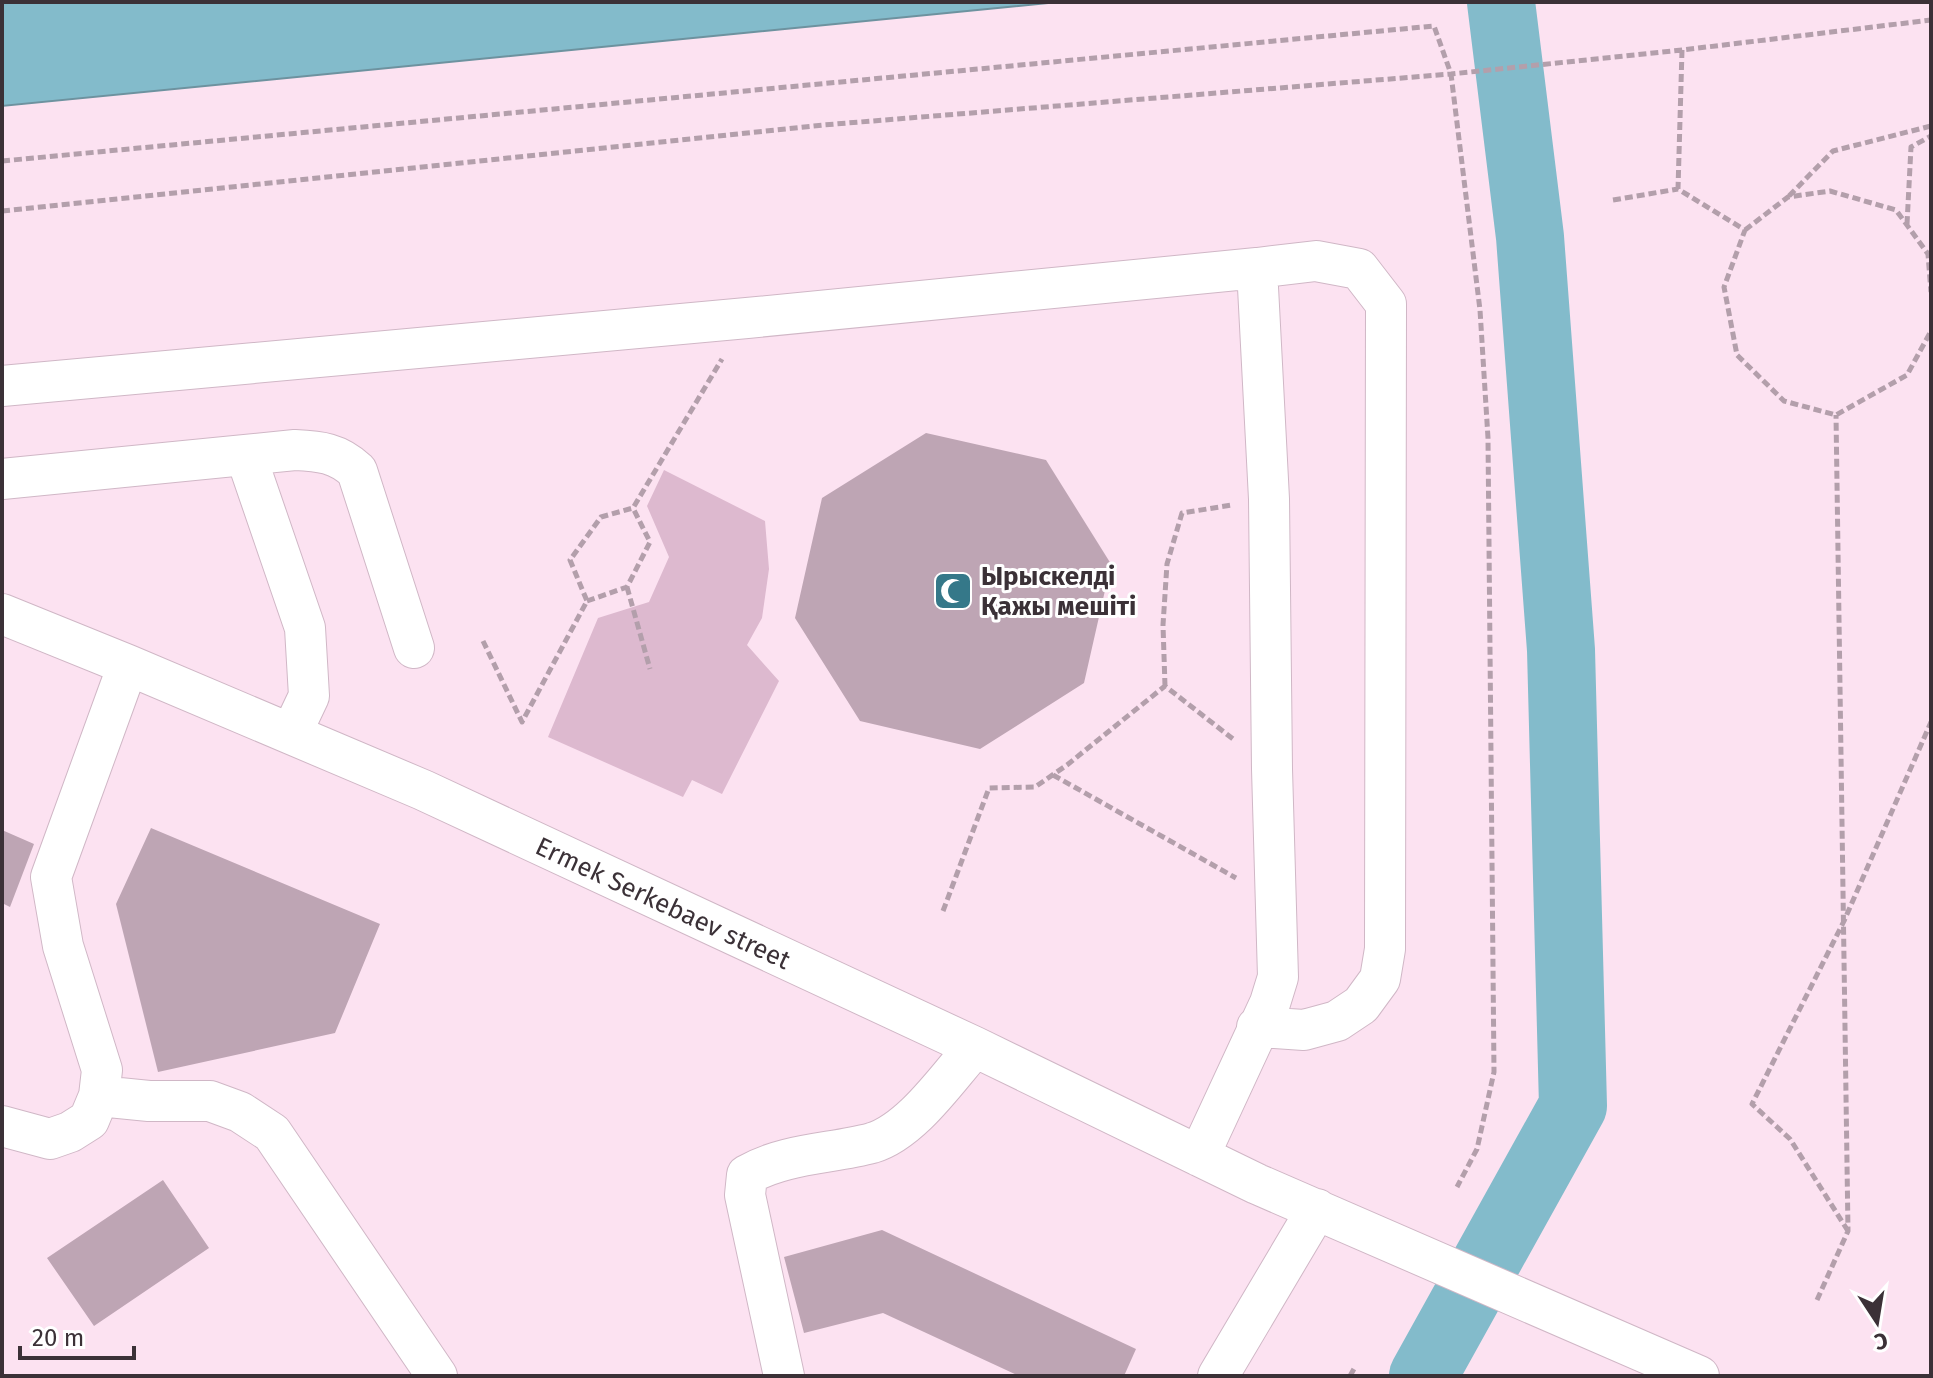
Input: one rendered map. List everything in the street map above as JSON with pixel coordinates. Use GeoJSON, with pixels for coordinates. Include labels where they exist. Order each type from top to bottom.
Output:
{"type":"FeatureCollection","features":[{"type":"Feature","properties":{"kind":"street"},"geometry":{"type":"LineString","coordinates":[[2,386],[747,318],[1316,261],[1359,269],[1386,304],[1385,949],[1380,979],[1361,1005],[1337,1021],[1304,1030],[1257,1027]]}},
{"type":"Feature","properties":{"kind":"street"},"geometry":{"type":"LineString","coordinates":[[1199,1156],[1270,1003],[1278,977],[1269,499],[1257,268]]}},
{"type":"Feature","properties":{"kind":"street"},"geometry":{"type":"LineString","coordinates":[[2,479],[295,450],[324,451],[344,458],[357,471],[414,648]]}},
{"type":"Feature","properties":{"kind":"street"},"geometry":{"type":"LineString","coordinates":[[246,456],[305,628],[309,696],[291,734]]}},
{"type":"Feature","properties":{"kind":"street","name":"Ermek Serkebaev street"},"geometry":{"type":"LineString","coordinates":[[2,614],[423,790],[975,1047],[1199,1156],[1699,1376]]}},
{"type":"Feature","properties":{"kind":"street"},"geometry":{"type":"LineString","coordinates":[[2,1126],[50,1139],[70,1132],[89,1120],[99,1096],[102,1070],[63,946],[51,877],[128,665]]}},
{"type":"Feature","properties":{"kind":"street"},"geometry":{"type":"LineString","coordinates":[[784,1376],[745,1195],[747,1175],[765,1164],[875,1142],[905,1125],[975,1047]]}},
{"type":"Feature","properties":{"kind":"street"},"geometry":{"type":"LineString","coordinates":[[99,1096],[149,1101],[210,1101],[240,1112],[272,1133],[437,1376]]}},
{"type":"Feature","properties":{"kind":"street"},"geometry":{"type":"LineString","coordinates":[[1218,1376],[1317,1209]]}},
{"type":"Feature","properties":{"kind":"path"},"geometry":{"type":"LineString","coordinates":[[2,211],[823,125],[1451,74],[1931,20]]}},
{"type":"Feature","properties":{"kind":"path"},"geometry":{"type":"LineString","coordinates":[[2,161],[1434,26],[1451,74],[1480,310],[1488,438],[1494,1072],[1477,1149],[1457,1187]]}},
{"type":"Feature","properties":{"kind":"path"},"geometry":{"type":"LineString","coordinates":[[1678,189],[1682,50]]}},
{"type":"Feature","properties":{"kind":"path"},"geometry":{"type":"LineString","coordinates":[[1931,126],[1833,151],[1788,197],[1745,230],[1724,287],[1737,355],[1784,401],[1836,415],[1907,375],[1931,331]]}},
{"type":"Feature","properties":{"kind":"path"},"geometry":{"type":"LineString","coordinates":[[1906,225],[1911,147],[1931,136]]}},
{"type":"Feature","properties":{"kind":"path"},"geometry":{"type":"LineString","coordinates":[[1613,200],[1678,189],[1745,230]]}},
{"type":"Feature","properties":{"kind":"path"},"geometry":{"type":"LineString","coordinates":[[1788,197],[1830,191],[1896,210],[1928,254],[1931,292]]}},
{"type":"Feature","properties":{"kind":"path"},"geometry":{"type":"LineString","coordinates":[[587,601],[570,560],[601,517],[633,508],[747,318]]}},
{"type":"Feature","properties":{"kind":"path"},"geometry":{"type":"LineString","coordinates":[[1817,1300],[1848,1231],[1836,415]]}},
{"type":"Feature","properties":{"kind":"path"},"geometry":{"type":"LineString","coordinates":[[1165,686],[1163,625],[1167,564],[1182,513],[1269,499]]}},
{"type":"Feature","properties":{"kind":"path"},"geometry":{"type":"LineString","coordinates":[[633,508],[650,542],[627,587],[650,669]]}},
{"type":"Feature","properties":{"kind":"path"},"geometry":{"type":"LineString","coordinates":[[483,641],[522,722],[587,601],[627,587]]}},
{"type":"Feature","properties":{"kind":"path"},"geometry":{"type":"LineString","coordinates":[[1165,686],[1272,769]]}},
{"type":"Feature","properties":{"kind":"path"},"geometry":{"type":"LineString","coordinates":[[943,911],[989,788],[1035,787],[1165,686]]}},
{"type":"Feature","properties":{"kind":"path"},"geometry":{"type":"LineString","coordinates":[[1848,1231],[1790,1139],[1752,1104],[1844,921],[1931,722]]}},
{"type":"Feature","properties":{"kind":"path"},"geometry":{"type":"LineString","coordinates":[[1053,775],[1276,900]]}},
{"type":"Feature","properties":{"kind":"path"},"geometry":{"type":"LineString","coordinates":[[1350,1376],[1355,1367]]}},
{"type":"Feature","properties":{"kind":"shaded area"},"geometry":{"type":"Polygon","coordinates":[[[664,470],[765,521],[769,569],[762,618],[747,645],[779,681],[722,794],[692,780],[683,797],[548,737],[598,618],[649,602],[669,557],[647,506],[664,470]]]}},
{"type":"Feature","properties":{"kind":"water"},"geometry":{"type":"Polygon","coordinates":[[[2,2],[1058,2],[2,106],[2,2]]]}},
{"type":"Feature","properties":{"kind":"building","name":"Ырыскелді Қажы мешіті"},"geometry":{"type":"Polygon","coordinates":[[[926,433],[1046,460],[1111,564],[1084,683],[980,749],[860,721],[795,618],[822,498],[926,433]]]}},
{"type":"Feature","properties":{"kind":"building"},"geometry":{"type":"Polygon","coordinates":[[[151,828],[380,924],[335,1033],[158,1072],[116,904],[151,828]]]}},
{"type":"Feature","properties":{"kind":"building"},"geometry":{"type":"Polygon","coordinates":[[[2,830],[34,844],[10,907],[2,903],[2,830]]]}},
{"type":"Feature","properties":{"kind":"building"},"geometry":{"type":"Polygon","coordinates":[[[163,1180],[209,1248],[94,1326],[47,1258],[163,1180]]]}},
{"type":"Feature","properties":{"kind":"building"},"geometry":{"type":"Polygon","coordinates":[[[882,1230],[1136,1349],[1124,1376],[1019,1376],[883,1313],[804,1333],[784,1257],[882,1230]]]}},
{"type":"Feature","properties":{"kind":"waterway"},"geometry":{"type":"LineString","coordinates":[[1423,1376],[1573,1106],[1561,650],[1530,237],[1501,2]]}},
{"type":"Feature","properties":{"kind":"place","name":"Ырыскелді Қажы мешіті"},"geometry":{"type":"Point","coordinates":[953,591]}}]}
